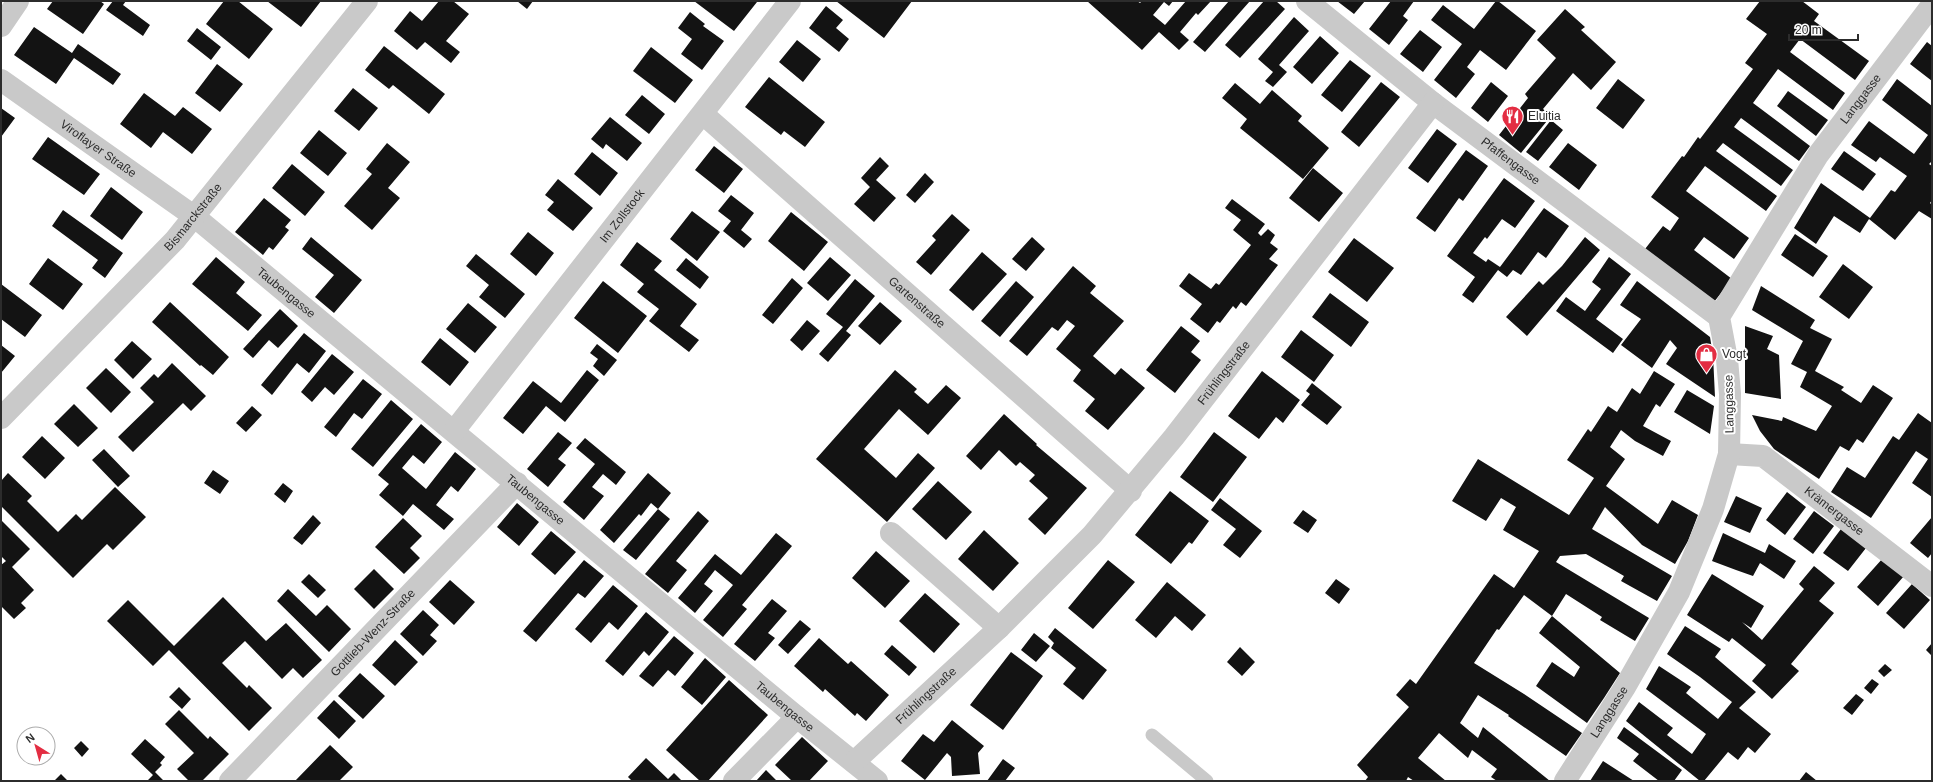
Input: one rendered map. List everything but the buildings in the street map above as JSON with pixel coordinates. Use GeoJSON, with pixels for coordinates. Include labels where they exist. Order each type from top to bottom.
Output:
{"type":"FeatureCollection","features":[{"type":"Feature","properties":{"kind":"street"},"geometry":{"type":"LineString","coordinates":[[1,26],[18,1]]}},
{"type":"Feature","properties":{"kind":"street","name":"Bismarckstraße"},"geometry":{"type":"LineString","coordinates":[[1,418],[175,240],[367,1]]}},
{"type":"Feature","properties":{"kind":"street","name":"Im Zollstock"},"geometry":{"type":"LineString","coordinates":[[454,431],[790,1]]}},
{"type":"Feature","properties":{"kind":"street","name":"Pfaffengasse"},"geometry":{"type":"LineString","coordinates":[[1307,1],[1433,103],[1718,317]]}},
{"type":"Feature","properties":{"kind":"street","name":"Langgasse"},"geometry":{"type":"LineString","coordinates":[[1565,781],[1625,687],[1679,592],[1713,509],[1729,454],[1730,394],[1727,359],[1718,317],[1818,155],[1932,5]]}},
{"type":"Feature","properties":{"kind":"street","name":"Viroflayer Straße"},"geometry":{"type":"LineString","coordinates":[[1,80],[195,217]]}},
{"type":"Feature","properties":{"kind":"street","name":"Frühlingstraße"},"geometry":{"type":"LineString","coordinates":[[854,762],[999,628],[1092,535],[1131,491],[1433,103]]}},
{"type":"Feature","properties":{"kind":"street","name":"Gartenstraße"},"geometry":{"type":"LineString","coordinates":[[703,114],[1131,491]]}},
{"type":"Feature","properties":{"kind":"street","name":"Taubengasse"},"geometry":{"type":"LineString","coordinates":[[195,217],[797,717],[877,781]]}},
{"type":"Feature","properties":{"kind":"street","name":"Krämergasse"},"geometry":{"type":"LineString","coordinates":[[1729,454],[1763,456],[1932,586]]}},
{"type":"Feature","properties":{"kind":"street","name":"Gottlieb-Wenz-Straße"},"geometry":{"type":"LineString","coordinates":[[230,781],[517,483]]}},
{"type":"Feature","properties":{"kind":"street"},"geometry":{"type":"LineString","coordinates":[[891,533],[999,628]]}},
{"type":"Feature","properties":{"kind":"street"},"geometry":{"type":"LineString","coordinates":[[734,781],[797,717]]}},
{"type":"Feature","properties":{"kind":"lane"},"geometry":{"type":"LineString","coordinates":[[1152,735],[1207,781]]}},
{"type":"Feature","properties":{"kind":"place","name":"Eluitia"},"geometry":{"type":"Point","coordinates":[1512,136]}},
{"type":"Feature","properties":{"kind":"place","name":"Vogt"},"geometry":{"type":"Point","coordinates":[1706,374]}}]}
